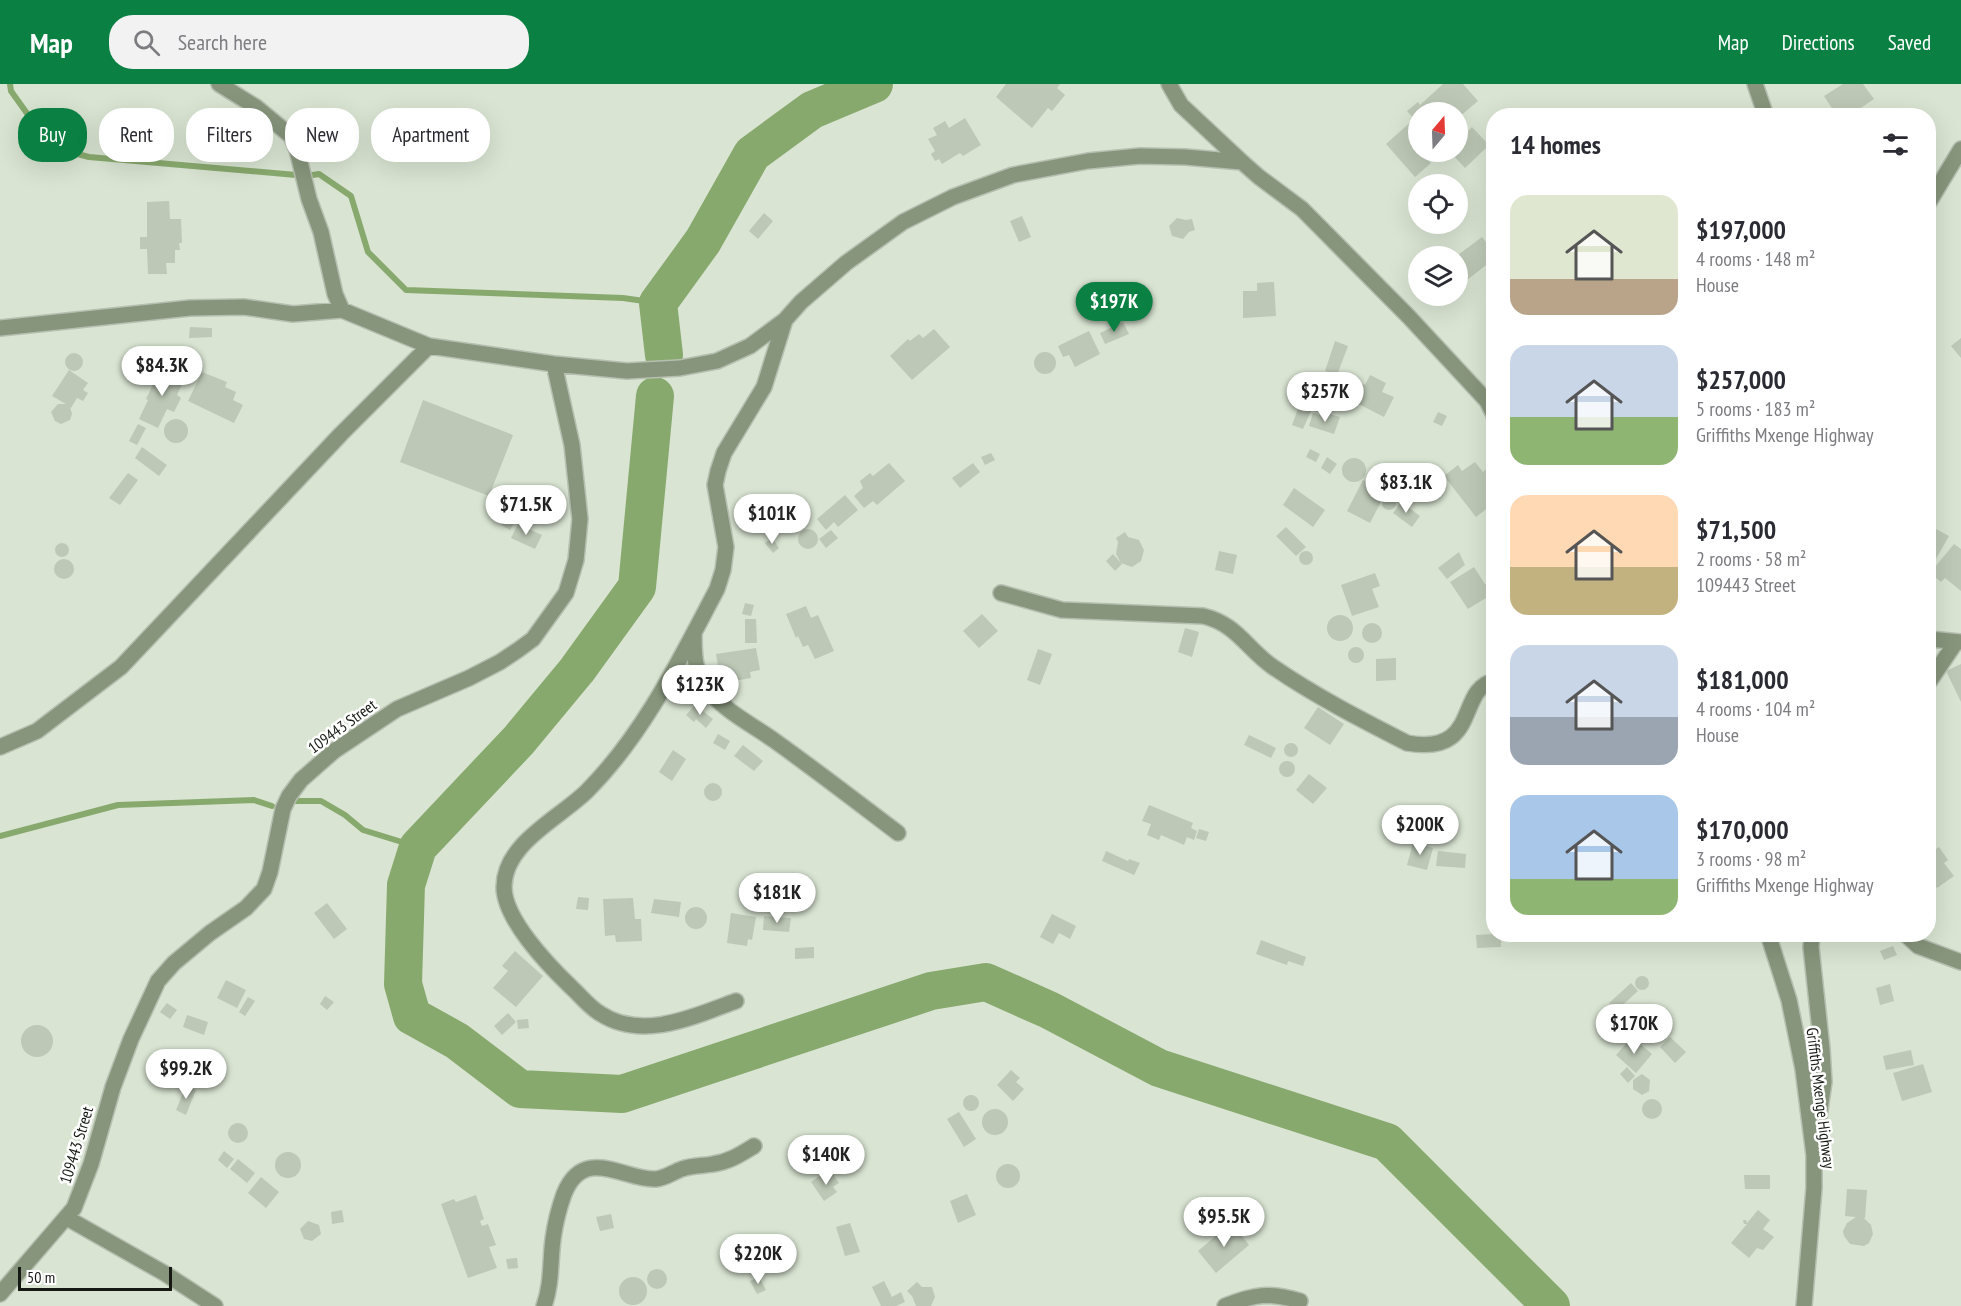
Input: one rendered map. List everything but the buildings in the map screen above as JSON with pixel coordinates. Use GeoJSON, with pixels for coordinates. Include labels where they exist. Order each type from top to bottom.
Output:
{"type":"FeatureCollection","features":[{"type":"Feature","properties":{"kind":"street"},"geometry":{"type":"LineString","coordinates":[[219,84],[256,107],[291,136],[321,232],[335,294],[342,310]]}},
{"type":"Feature","properties":{"kind":"street"},"geometry":{"type":"LineString","coordinates":[[1169,84],[1181,105],[1259,177],[1302,209],[1486,398]]}},
{"type":"Feature","properties":{"kind":"street"},"geometry":{"type":"LineString","coordinates":[[1755,84],[1763,108]]}},
{"type":"Feature","properties":{"kind":"street"},"geometry":{"type":"LineString","coordinates":[[1936,190],[1961,149]]}},
{"type":"Feature","properties":{"kind":"street"},"geometry":{"type":"LineString","coordinates":[[0,328],[190,309],[244,307],[293,314],[342,310],[429,346],[554,364],[627,371],[680,368],[717,360],[750,345],[784,320],[846,263],[903,222],[953,197],[1013,175],[1088,161],[1140,156],[1242,162]]}},
{"type":"Feature","properties":{"kind":"street"},"geometry":{"type":"LineString","coordinates":[[736,1001],[686,1020],[659,1025],[643,1026],[621,1023],[601,1014],[569,985],[529,940],[513,919],[504,889],[506,871],[518,849],[553,817],[587,791],[612,764],[636,731],[658,698],[717,589],[723,570],[726,547],[716,485],[718,471],[724,453],[764,387],[784,320]]}},
{"type":"Feature","properties":{"kind":"street"},"geometry":{"type":"LineString","coordinates":[[0,747],[37,730],[121,667],[342,434],[429,346]]}},
{"type":"Feature","properties":{"kind":"street","name":"109443 Street"},"geometry":{"type":"LineString","coordinates":[[0,1294],[22,1266],[67,1218],[82,1191],[113,1087],[131,1039],[158,981],[174,963],[210,933],[246,908],[264,889],[270,872],[283,809],[301,780],[334,750],[397,709],[469,678],[518,650],[532,639],[566,593],[576,560],[580,519],[572,445],[554,364]]}},
{"type":"Feature","properties":{"kind":"street"},"geometry":{"type":"LineString","coordinates":[[1001,593],[1062,610],[1203,616],[1216,620],[1242,637],[1271,666],[1363,721],[1407,742],[1423,745],[1437,744],[1455,734],[1480,688],[1486,685]]}},
{"type":"Feature","properties":{"kind":"street"},"geometry":{"type":"LineString","coordinates":[[694,633],[694,652],[698,672],[704,684],[724,708],[768,736],[898,833]]}},
{"type":"Feature","properties":{"kind":"street"},"geometry":{"type":"LineString","coordinates":[[1936,640],[1959,642]]}},
{"type":"Feature","properties":{"kind":"street"},"geometry":{"type":"LineString","coordinates":[[1936,673],[1959,642]]}},
{"type":"Feature","properties":{"kind":"street","name":"Griffiths Mxenge Highway"},"geometry":{"type":"LineString","coordinates":[[1770,942],[1791,1012],[1803,1069],[1814,1155],[1814,1188],[1804,1306]]}},
{"type":"Feature","properties":{"kind":"street"},"geometry":{"type":"LineString","coordinates":[[1811,942],[1824,1082],[1814,1155]]}},
{"type":"Feature","properties":{"kind":"street"},"geometry":{"type":"LineString","coordinates":[[1914,942],[1918,946],[1961,962]]}},
{"type":"Feature","properties":{"kind":"street"},"geometry":{"type":"LineString","coordinates":[[544,1306],[549,1292],[553,1240],[559,1211],[570,1183],[579,1174],[590,1169],[608,1169],[654,1179],[682,1168],[730,1161],[754,1146]]}},
{"type":"Feature","properties":{"kind":"street"},"geometry":{"type":"LineString","coordinates":[[67,1218],[164,1273],[215,1306]]}},
{"type":"Feature","properties":{"kind":"street"},"geometry":{"type":"LineString","coordinates":[[1225,1306],[1247,1297],[1267,1294],[1282,1295],[1300,1301]]}},
{"type":"Feature","properties":{"kind":"waterway"},"geometry":{"type":"LineString","coordinates":[[10,84],[11,91],[51,147],[89,157],[296,175]]}},
{"type":"Feature","properties":{"kind":"waterway"},"geometry":{"type":"LineString","coordinates":[[664,355],[658,303],[703,241],[752,154],[812,110],[874,84]]}},
{"type":"Feature","properties":{"kind":"waterway"},"geometry":{"type":"LineString","coordinates":[[306,176],[319,174],[351,196],[368,252],[406,290],[623,298],[658,303]]}},
{"type":"Feature","properties":{"kind":"waterway"},"geometry":{"type":"LineString","coordinates":[[655,396],[637,587],[577,670],[519,740],[418,847],[406,885],[403,984],[412,1016],[457,1041],[520,1089],[622,1094],[931,991],[986,982],[1049,1010],[1159,1068],[1387,1142],[1551,1306]]}},
{"type":"Feature","properties":{"kind":"waterway"},"geometry":{"type":"LineString","coordinates":[[0,836],[118,805],[254,800],[272,806]]}},
{"type":"Feature","properties":{"kind":"waterway"},"geometry":{"type":"LineString","coordinates":[[294,801],[321,801],[345,815],[363,830],[418,847]]}}]}
